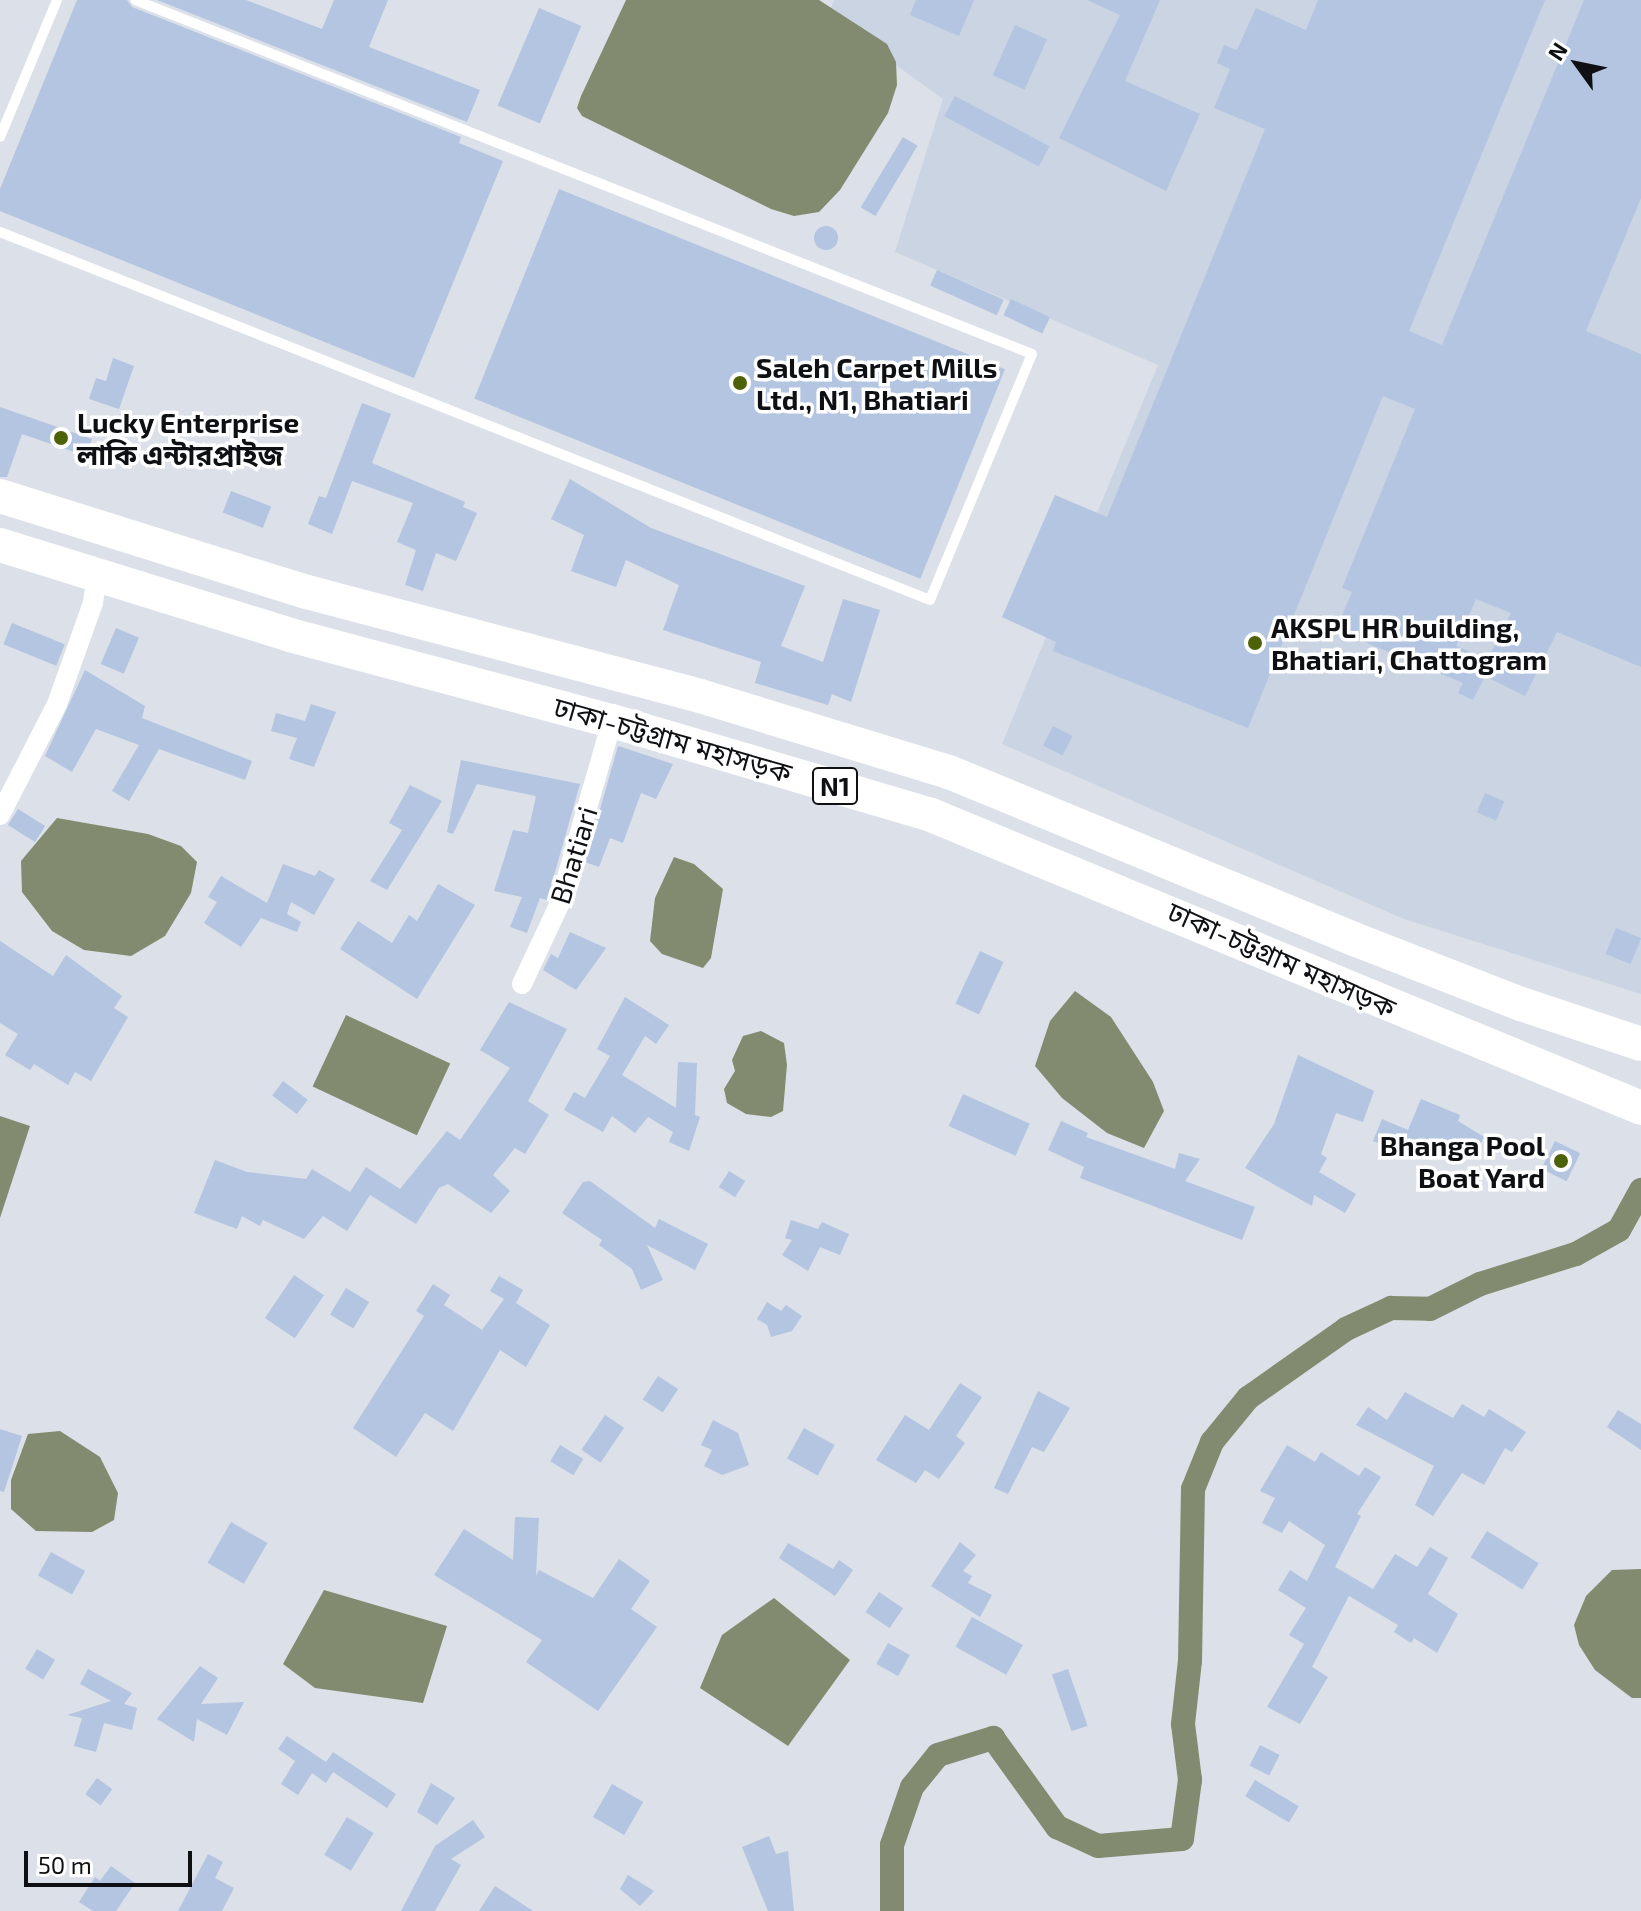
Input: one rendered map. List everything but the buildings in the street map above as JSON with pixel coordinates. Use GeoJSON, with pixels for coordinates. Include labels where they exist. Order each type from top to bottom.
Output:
{"type":"FeatureCollection","features":[{"type":"Feature","properties":{"kind":"highway","name":"ঢাকা-চট্টগ্রাম মহাসড়ক"},"geometry":{"type":"LineString","coordinates":[[0,496],[307,592],[700,696],[949,772],[1354,939],[1521,1004],[1641,1044]]}},
{"type":"Feature","properties":{"kind":"highway","name":"ঢাকা-চট্টগ্রাম মহাসড়ক"},"geometry":{"type":"LineString","coordinates":[[0,545],[290,635],[612,721],[931,815],[1185,916],[1507,1057],[1641,1108]]}},
{"type":"Feature","properties":{"kind":"street"},"geometry":{"type":"LineString","coordinates":[[0,815],[57,704],[93,603],[97,576]]}},
{"type":"Feature","properties":{"kind":"street","name":"Bhatiari"},"geometry":{"type":"LineString","coordinates":[[522,984],[559,905],[612,721]]}},
{"type":"Feature","properties":{"kind":"lane"},"geometry":{"type":"LineString","coordinates":[[0,137],[57,0]]}},
{"type":"Feature","properties":{"kind":"lane"},"geometry":{"type":"LineString","coordinates":[[0,232],[930,600],[1032,354],[135,0]]}},
{"type":"Feature","properties":{"kind":"shaded area"},"geometry":{"type":"Polygon","coordinates":[[[626,0],[819,0],[887,44],[896,62],[897,85],[888,113],[840,190],[819,212],[794,216],[771,209],[582,116],[577,108],[581,96],[626,0]]]}},
{"type":"Feature","properties":{"kind":"shaded area"},"geometry":{"type":"Polygon","coordinates":[[[834,0],[1641,0],[1641,994],[1404,919],[1002,744],[1158,365],[895,252],[943,99],[828,16],[834,0]]]}},
{"type":"Feature","properties":{"kind":"shaded area"},"geometry":{"type":"Polygon","coordinates":[[[57,818],[148,834],[181,846],[197,862],[191,893],[165,936],[131,956],[84,950],[52,931],[22,892],[21,861],[57,818]]]}},
{"type":"Feature","properties":{"kind":"shaded area"},"geometry":{"type":"Polygon","coordinates":[[[674,857],[694,864],[723,889],[711,958],[703,968],[662,954],[650,941],[655,898],[674,857]]]}},
{"type":"Feature","properties":{"kind":"shaded area"},"geometry":{"type":"Polygon","coordinates":[[[1075,991],[1111,1017],[1153,1082],[1164,1111],[1144,1148],[1107,1133],[1062,1098],[1035,1066],[1050,1021],[1075,991]]]}},
{"type":"Feature","properties":{"kind":"shaded area"},"geometry":{"type":"Polygon","coordinates":[[[346,1015],[450,1064],[417,1135],[313,1087],[346,1015]]]}},
{"type":"Feature","properties":{"kind":"shaded area"},"geometry":{"type":"Polygon","coordinates":[[[761,1031],[784,1043],[787,1065],[783,1111],[771,1117],[746,1114],[727,1103],[724,1089],[735,1071],[732,1060],[743,1036],[761,1031]]]}},
{"type":"Feature","properties":{"kind":"shaded area"},"geometry":{"type":"Polygon","coordinates":[[[0,1116],[30,1126],[0,1218],[0,1116]]]}},
{"type":"Feature","properties":{"kind":"shaded area"},"geometry":{"type":"Polygon","coordinates":[[[60,1431],[100,1457],[118,1493],[114,1520],[92,1532],[36,1531],[11,1509],[11,1480],[28,1434],[60,1431]]]}},
{"type":"Feature","properties":{"kind":"shaded area"},"geometry":{"type":"Polygon","coordinates":[[[1641,1569],[1641,1698],[1632,1698],[1595,1670],[1579,1645],[1574,1625],[1586,1596],[1612,1570],[1641,1569]]]}},
{"type":"Feature","properties":{"kind":"shaded area"},"geometry":{"type":"Polygon","coordinates":[[[324,1590],[447,1626],[423,1703],[315,1688],[283,1664],[324,1590]]]}},
{"type":"Feature","properties":{"kind":"shaded area"},"geometry":{"type":"Polygon","coordinates":[[[774,1598],[850,1660],[788,1746],[700,1688],[722,1635],[774,1598]]]}},
{"type":"Feature","properties":{"kind":"waterway"},"geometry":{"type":"LineString","coordinates":[[892,1911],[892,1845],[912,1787],[938,1755],[993,1738],[1057,1827],[1098,1846],[1182,1839],[1190,1780],[1183,1724],[1190,1661],[1193,1489],[1212,1442],[1248,1398],[1346,1329],[1391,1308],[1430,1309],[1480,1284],[1576,1254],[1619,1230],[1641,1190]]}},
{"type":"Feature","properties":{"kind":"place","name":"Saleh Carpet Mills Ltd., N1, Bhatiari"},"geometry":{"type":"Point","coordinates":[740,383]}},
{"type":"Feature","properties":{"kind":"place","name":"Lucky Enterprise লাকি এন্টারপ্রাইজ"},"geometry":{"type":"Point","coordinates":[61,438]}},
{"type":"Feature","properties":{"kind":"place","name":"AKSPL HR building, Bhatiari, Chattogram"},"geometry":{"type":"Point","coordinates":[1255,643]}},
{"type":"Feature","properties":{"kind":"place","name":"Bhanga Pool Boat Yard"},"geometry":{"type":"Point","coordinates":[1561,1161]}}]}
